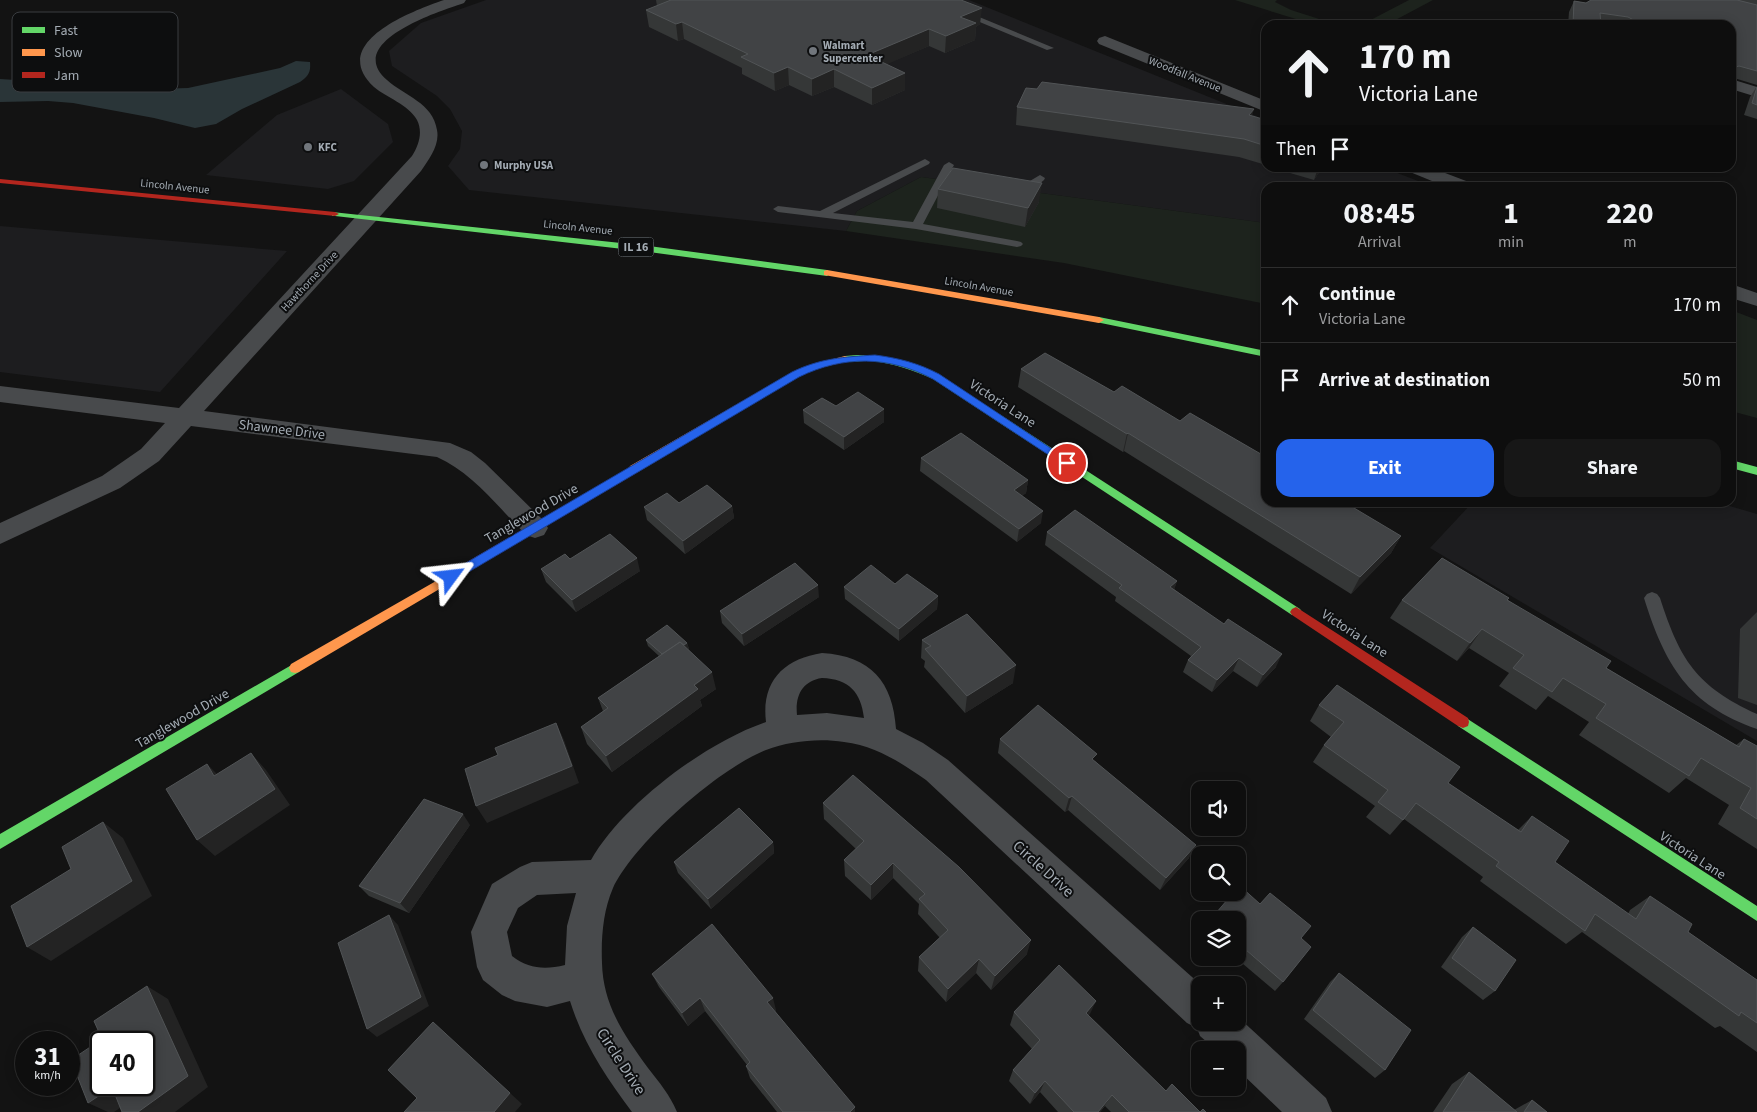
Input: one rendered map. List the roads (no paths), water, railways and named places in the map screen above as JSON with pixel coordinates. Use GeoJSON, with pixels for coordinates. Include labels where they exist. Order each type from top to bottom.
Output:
{"type":"FeatureCollection","features":[{"type":"Feature","properties":{"kind":"street","name":"Hawthorne Drive"},"geometry":{"type":"LineString","coordinates":[[0,534],[111,482],[150,455],[368,218],[423,155],[428,142],[429,130],[425,120],[418,111],[376,79],[370,71],[368,61],[370,51],[376,42],[394,26],[424,11],[459,0]]}},
{"type":"Feature","properties":{"kind":"street","name":"Woodfall Avenue"},"geometry":{"type":"LineString","coordinates":[[1105,41],[1261,104]]}},
{"type":"Feature","properties":{"kind":"street"},"geometry":{"type":"LineString","coordinates":[[1736,86],[1757,92]]}},
{"type":"Feature","properties":{"kind":"street"},"geometry":{"type":"LineString","coordinates":[[1427,172],[1452,182]]}},
{"type":"Feature","properties":{"kind":"street","name":"Lincoln Avenue"},"geometry":{"type":"LineString","coordinates":[[0,181],[615,244],[879,281],[1038,309],[1261,353]]}},
{"type":"Feature","properties":{"kind":"street"},"geometry":{"type":"LineString","coordinates":[[1736,292],[1757,300]]}},
{"type":"Feature","properties":{"kind":"street","name":"Tanglewood Drive"},"geometry":{"type":"LineString","coordinates":[[0,842],[812,366],[834,360],[875,358],[898,361],[919,367],[936,377]]}},
{"type":"Feature","properties":{"kind":"street","name":"Victoria Lane"},"geometry":{"type":"LineString","coordinates":[[936,377],[1757,914]]}},
{"type":"Feature","properties":{"kind":"street","name":"Shawnee Drive"},"geometry":{"type":"LineString","coordinates":[[0,394],[440,450],[462,458],[476,469],[535,528]]}},
{"type":"Feature","properties":{"kind":"street"},"geometry":{"type":"LineString","coordinates":[[1736,465],[1757,471]]}},
{"type":"Feature","properties":{"kind":"street"},"geometry":{"type":"LineString","coordinates":[[784,731],[781,708],[790,680],[807,669],[833,664],[858,674],[872,691],[879,708],[881,737]]}},
{"type":"Feature","properties":{"kind":"street","name":"Circle Drive"},"geometry":{"type":"LineString","coordinates":[[657,1112],[613,1052],[594,1017],[584,979],[583,939],[586,918],[600,877],[629,833],[657,807],[721,758],[752,741],[784,731],[826,726],[850,729],[881,737],[910,750],[937,770],[1191,1002]]}},
{"type":"Feature","properties":{"kind":"street"},"geometry":{"type":"LineString","coordinates":[[584,979],[547,988],[515,982],[496,967],[489,932],[505,896],[532,879],[572,876],[600,877]]}},
{"type":"Feature","properties":{"kind":"street"},"geometry":{"type":"LineString","coordinates":[[1224,1031],[1312,1112]]}},
{"type":"Feature","properties":{"kind":"lane"},"geometry":{"type":"LineString","coordinates":[[931,0],[1050,48]]}},
{"type":"Feature","properties":{"kind":"lane"},"geometry":{"type":"LineString","coordinates":[[821,215],[925,162]]}},
{"type":"Feature","properties":{"kind":"lane"},"geometry":{"type":"LineString","coordinates":[[916,226],[946,180],[949,165]]}},
{"type":"Feature","properties":{"kind":"lane"},"geometry":{"type":"LineString","coordinates":[[1004,189],[1022,191],[1040,178]]}},
{"type":"Feature","properties":{"kind":"lane"},"geometry":{"type":"LineString","coordinates":[[778,209],[864,218],[1017,244]]}},
{"type":"Feature","properties":{"kind":"lane"},"geometry":{"type":"LineString","coordinates":[[1652,598],[1665,639],[1683,669],[1705,694],[1733,711],[1757,722]]}},
{"type":"Feature","properties":{"kind":"place","name":"Walmart Supercenter"},"geometry":{"type":"Point","coordinates":[813,51]}},
{"type":"Feature","properties":{"kind":"place","name":"KFC"},"geometry":{"type":"Point","coordinates":[308,147]}},
{"type":"Feature","properties":{"kind":"place","name":"Murphy USA"},"geometry":{"type":"Point","coordinates":[484,165]}}]}
